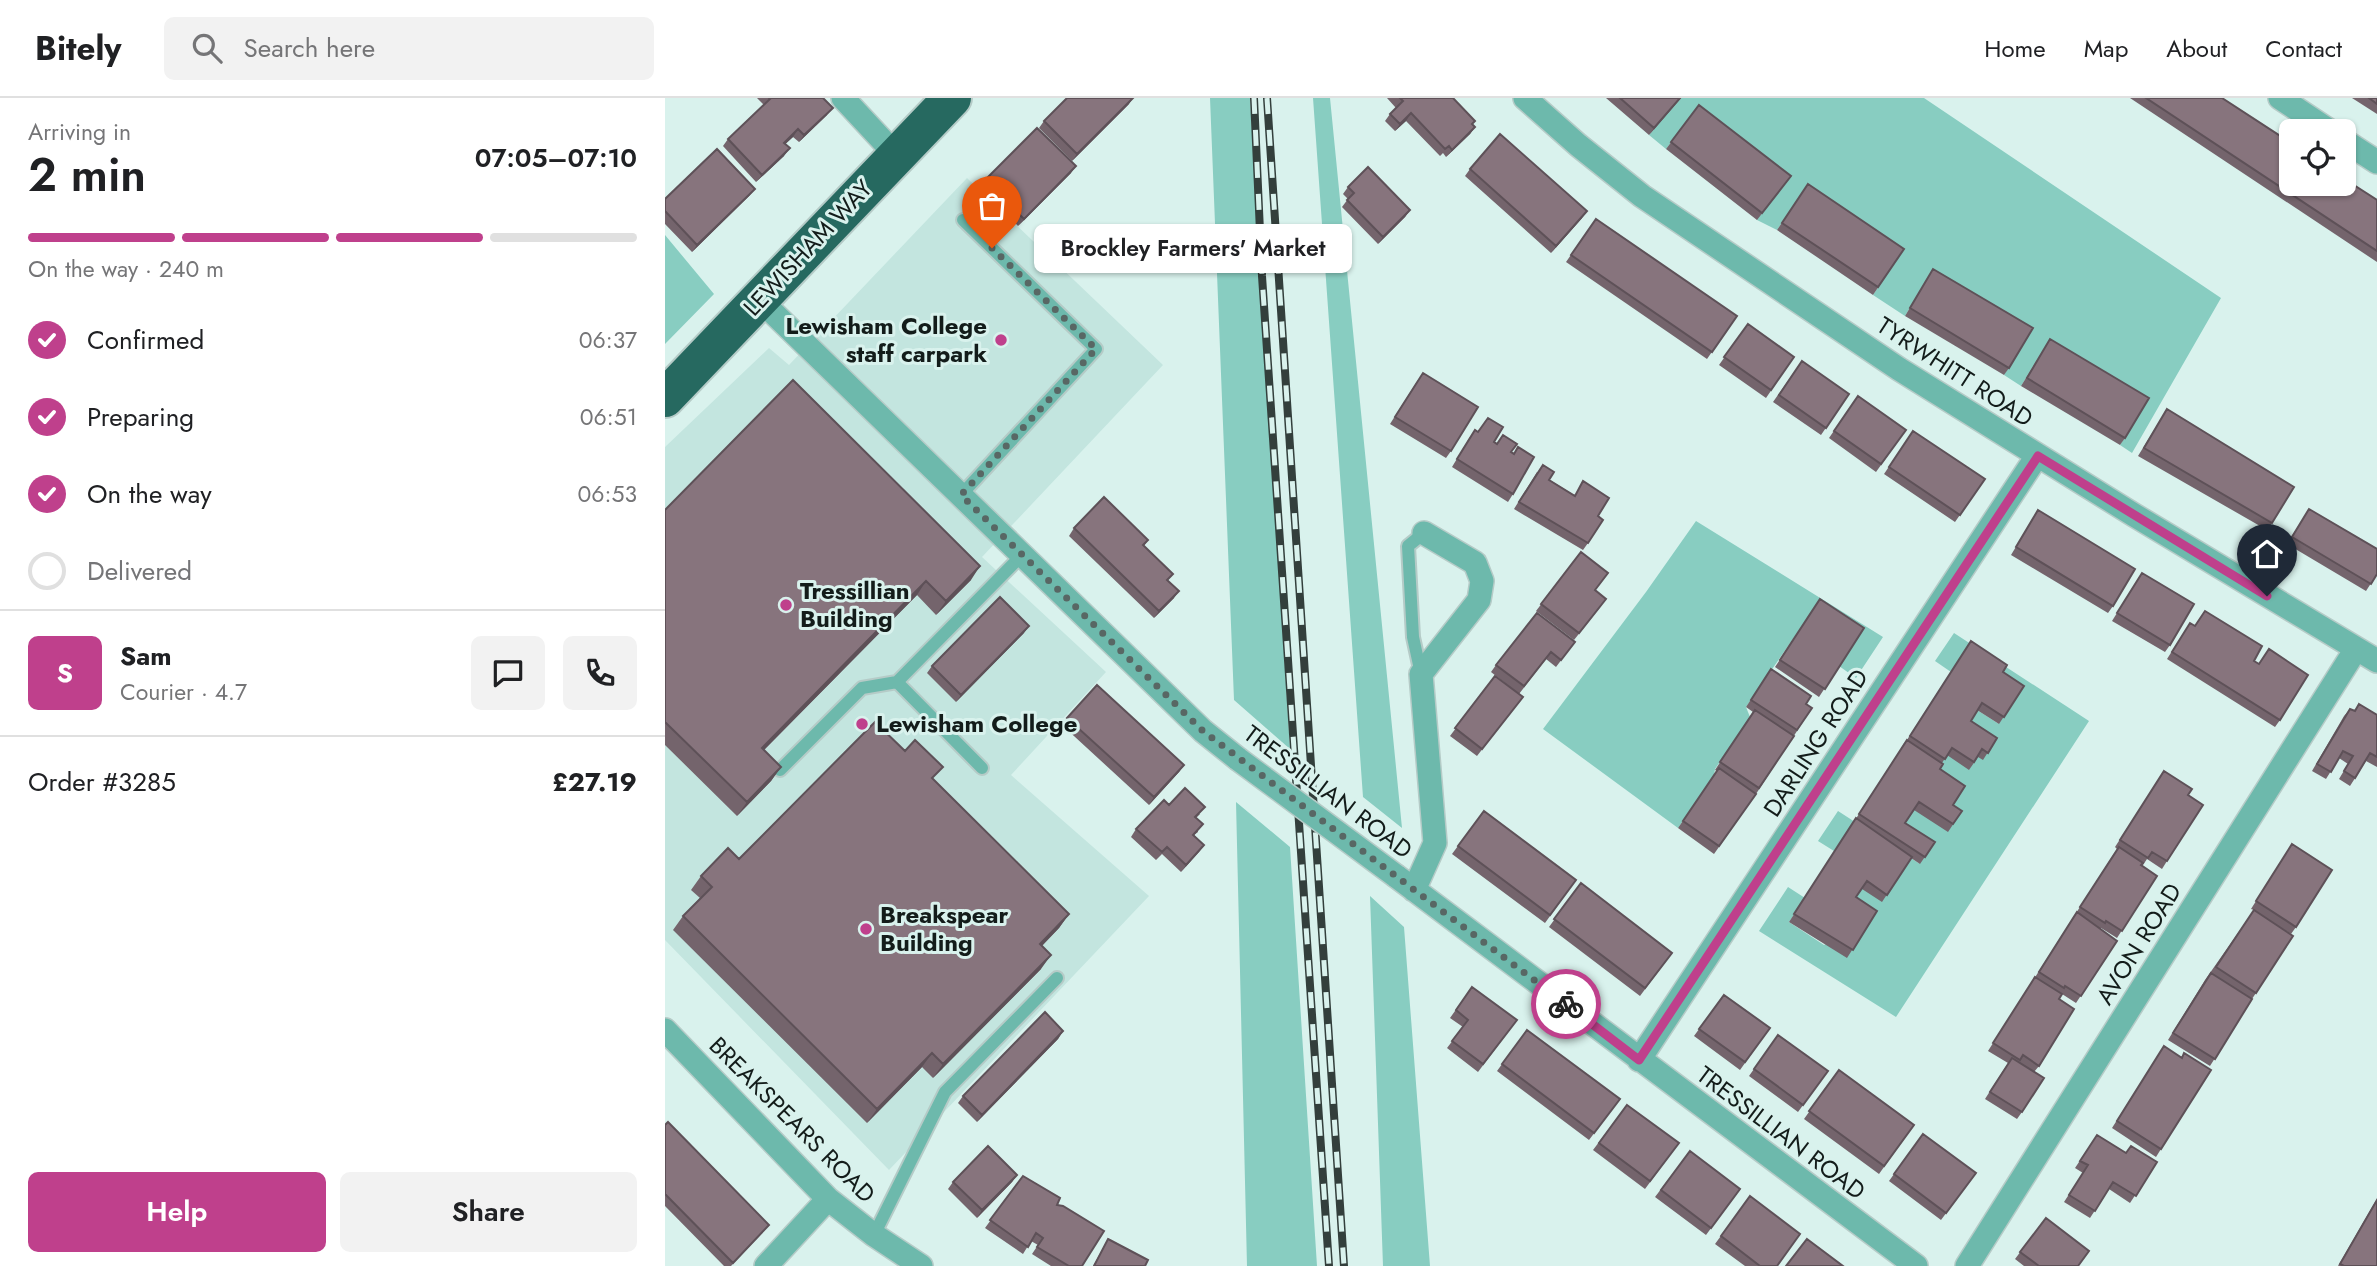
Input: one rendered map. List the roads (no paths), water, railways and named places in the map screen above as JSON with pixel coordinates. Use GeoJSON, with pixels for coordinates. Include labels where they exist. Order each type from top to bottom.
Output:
{"type":"FeatureCollection","features":[{"type":"Feature","properties":{"kind":"highway","name":"LEWISHAM WAY"},"geometry":{"type":"LineString","coordinates":[[665,398],[952,98]]}},
{"type":"Feature","properties":{"kind":"street"},"geometry":{"type":"LineString","coordinates":[[843,98],[896,155]]}},
{"type":"Feature","properties":{"kind":"street","name":"TYRWHITT ROAD"},"geometry":{"type":"LineString","coordinates":[[1525,98],[1642,196],[1899,369],[2377,661]]}},
{"type":"Feature","properties":{"kind":"street"},"geometry":{"type":"LineString","coordinates":[[2280,98],[2312,119]]}},
{"type":"Feature","properties":{"kind":"street"},"geometry":{"type":"LineString","coordinates":[[2356,148],[2377,162]]}},
{"type":"Feature","properties":{"kind":"street","name":"TRESSILLIAN ROAD"},"geometry":{"type":"LineString","coordinates":[[760,300],[1203,731],[1916,1266]]}},
{"type":"Feature","properties":{"kind":"street","name":"DARLING ROAD"},"geometry":{"type":"LineString","coordinates":[[1639,1060],[2038,456]]}},
{"type":"Feature","properties":{"kind":"street"},"geometry":{"type":"LineString","coordinates":[[1405,883],[1435,842],[1421,674],[1479,600],[1482,581],[1475,563],[1424,533]]}},
{"type":"Feature","properties":{"kind":"street","name":"AVON ROAD"},"geometry":{"type":"LineString","coordinates":[[1967,1266],[2355,649]]}},
{"type":"Feature","properties":{"kind":"street","name":"BREAKSPEARS ROAD"},"geometry":{"type":"LineString","coordinates":[[665,1030],[828,1199],[874,1235],[921,1266]]}},
{"type":"Feature","properties":{"kind":"street"},"geometry":{"type":"LineString","coordinates":[[767,1266],[828,1199]]}},
{"type":"Feature","properties":{"kind":"lane"},"geometry":{"type":"LineString","coordinates":[[961,495],[1096,349],[963,220]]}},
{"type":"Feature","properties":{"kind":"lane"},"geometry":{"type":"LineString","coordinates":[[1421,674],[1413,637],[1408,546],[1424,533]]}},
{"type":"Feature","properties":{"kind":"lane"},"geometry":{"type":"LineString","coordinates":[[780,770],[862,688],[897,682],[1023,554]]}},
{"type":"Feature","properties":{"kind":"lane"},"geometry":{"type":"LineString","coordinates":[[897,682],[982,768]]}},
{"type":"Feature","properties":{"kind":"lane"},"geometry":{"type":"LineString","coordinates":[[874,1235],[945,1092],[1057,978]]}},
{"type":"Feature","properties":{"kind":"railway"},"geometry":{"type":"LineString","coordinates":[[1254,98],[1262,276],[1329,1266]]}},
{"type":"Feature","properties":{"kind":"railway"},"geometry":{"type":"LineString","coordinates":[[1267,98],[1344,1266]]}},
{"type":"Feature","properties":{"kind":"place","name":"Brockley Farmers' Market"},"geometry":{"type":"Point","coordinates":[992,248]}},
{"type":"Feature","properties":{"kind":"place","name":"Lewisham College staff carpark"},"geometry":{"type":"Point","coordinates":[1001,340]}},
{"type":"Feature","properties":{"kind":"place","name":"Tressillian Building"},"geometry":{"type":"Point","coordinates":[786,605]}},
{"type":"Feature","properties":{"kind":"place","name":"Lewisham College"},"geometry":{"type":"Point","coordinates":[862,724]}},
{"type":"Feature","properties":{"kind":"place","name":"Breakspear Building"},"geometry":{"type":"Point","coordinates":[866,929]}}]}
